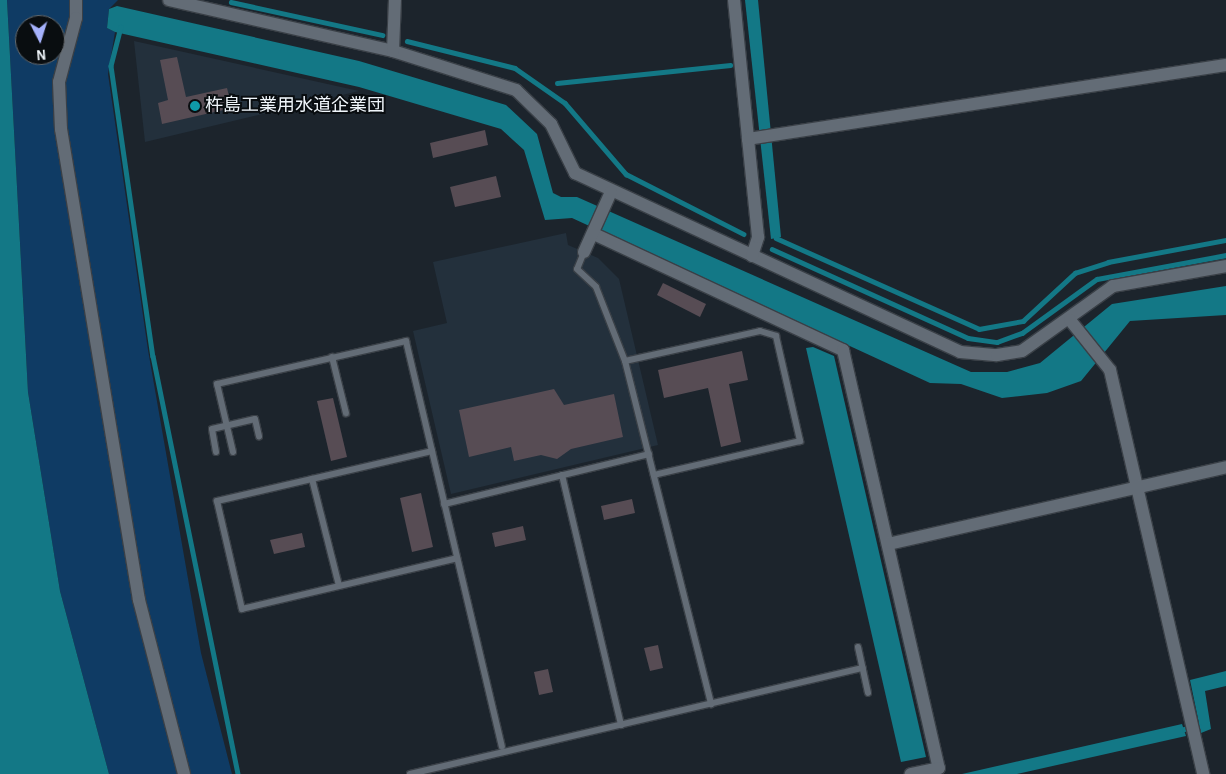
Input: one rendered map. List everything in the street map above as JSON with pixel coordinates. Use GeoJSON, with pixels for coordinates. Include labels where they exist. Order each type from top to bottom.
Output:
{"type":"FeatureCollection","features":[{"type":"Feature","properties":{"kind":"street"},"geometry":{"type":"LineString","coordinates":[[76,0],[76,18],[59,82],[61,129],[139,600],[184,774]]}},
{"type":"Feature","properties":{"kind":"street"},"geometry":{"type":"LineString","coordinates":[[169,0],[393,52],[516,90],[551,124],[575,173],[610,197],[752,256],[960,352],[998,355],[1022,351],[1070,320],[1113,286],[1226,266]]}},
{"type":"Feature","properties":{"kind":"street"},"geometry":{"type":"LineString","coordinates":[[393,52],[395,0]]}},
{"type":"Feature","properties":{"kind":"street"},"geometry":{"type":"LineString","coordinates":[[734,0],[752,139],[758,237],[752,256]]}},
{"type":"Feature","properties":{"kind":"street"},"geometry":{"type":"LineString","coordinates":[[752,139],[1226,65]]}},
{"type":"Feature","properties":{"kind":"street"},"geometry":{"type":"LineString","coordinates":[[584,252],[610,197]]}},
{"type":"Feature","properties":{"kind":"street"},"geometry":{"type":"LineString","coordinates":[[594,233],[843,350],[939,768],[911,774]]}},
{"type":"Feature","properties":{"kind":"street"},"geometry":{"type":"LineString","coordinates":[[1070,320],[1110,370],[1202,774]]}},
{"type":"Feature","properties":{"kind":"street"},"geometry":{"type":"LineString","coordinates":[[888,544],[1226,467]]}},
{"type":"Feature","properties":{"kind":"lane"},"geometry":{"type":"LineString","coordinates":[[584,252],[577,269],[596,288],[626,361],[711,704]]}},
{"type":"Feature","properties":{"kind":"lane"},"geometry":{"type":"LineString","coordinates":[[626,361],[760,330],[776,336],[800,441],[654,475]]}},
{"type":"Feature","properties":{"kind":"lane"},"geometry":{"type":"LineString","coordinates":[[233,452],[217,384],[406,341],[502,747]]}},
{"type":"Feature","properties":{"kind":"lane"},"geometry":{"type":"LineString","coordinates":[[332,358],[346,413]]}},
{"type":"Feature","properties":{"kind":"lane"},"geometry":{"type":"LineString","coordinates":[[216,452],[212,429],[255,419],[259,437]]}},
{"type":"Feature","properties":{"kind":"lane"},"geometry":{"type":"LineString","coordinates":[[432,451],[217,501],[242,609],[457,558]]}},
{"type":"Feature","properties":{"kind":"lane"},"geometry":{"type":"LineString","coordinates":[[444,504],[649,454]]}},
{"type":"Feature","properties":{"kind":"lane"},"geometry":{"type":"LineString","coordinates":[[562,475],[621,725]]}},
{"type":"Feature","properties":{"kind":"lane"},"geometry":{"type":"LineString","coordinates":[[312,479],[339,586]]}},
{"type":"Feature","properties":{"kind":"lane"},"geometry":{"type":"LineString","coordinates":[[858,647],[868,693]]}},
{"type":"Feature","properties":{"kind":"lane"},"geometry":{"type":"LineString","coordinates":[[410,774],[863,668]]}},
{"type":"Feature","properties":{"kind":"shaded area"},"geometry":{"type":"Polygon","coordinates":[[[0,0],[7,0],[28,392],[60,591],[109,774],[0,774],[0,0]]]}},
{"type":"Feature","properties":{"kind":"shaded area"},"geometry":{"type":"Polygon","coordinates":[[[7,0],[118,0],[109,9],[107,28],[115,32],[108,74],[148,350],[201,653],[232,774],[109,774],[60,591],[28,392],[7,0]]]}},
{"type":"Feature","properties":{"kind":"shaded area"},"geometry":{"type":"Polygon","coordinates":[[[745,0],[758,0],[781,237],[771,239],[745,0]]]}},
{"type":"Feature","properties":{"kind":"shaded area"},"geometry":{"type":"Polygon","coordinates":[[[117,6],[359,61],[506,105],[537,134],[553,193],[561,197],[577,197],[971,372],[1007,372],[1040,363],[1112,304],[1226,286],[1226,315],[1130,321],[1081,381],[1047,393],[1002,398],[961,384],[930,383],[572,218],[545,220],[524,150],[501,129],[359,87],[115,32],[107,28],[109,9],[117,6]]]}},
{"type":"Feature","properties":{"kind":"shaded area","name":"杵島工業用水道企業団"},"geometry":{"type":"Polygon","coordinates":[[[134,41],[359,91],[145,142],[134,41]]]}},
{"type":"Feature","properties":{"kind":"shaded area"},"geometry":{"type":"Polygon","coordinates":[[[566,233],[568,245],[598,258],[619,279],[658,445],[451,494],[413,331],[447,323],[433,262],[566,233]]]}},
{"type":"Feature","properties":{"kind":"shaded area"},"geometry":{"type":"Polygon","coordinates":[[[813,347],[834,356],[926,757],[901,762],[806,348],[813,347]]]}},
{"type":"Feature","properties":{"kind":"shaded area"},"geometry":{"type":"Polygon","coordinates":[[[1226,671],[1226,686],[1205,691],[1211,729],[1201,733],[1190,680],[1226,671]]]}},
{"type":"Feature","properties":{"kind":"shaded area"},"geometry":{"type":"Polygon","coordinates":[[[1182,724],[1186,736],[1017,774],[962,774],[1182,724]]]}},
{"type":"Feature","properties":{"kind":"building","name":"杵島工業用水道企業団"},"geometry":{"type":"Polygon","coordinates":[[[177,57],[186,97],[227,88],[232,108],[162,124],[158,103],[168,100],[160,60],[177,57]]]}},
{"type":"Feature","properties":{"kind":"building"},"geometry":{"type":"Polygon","coordinates":[[[485,130],[488,145],[433,158],[430,143],[485,130]]]}},
{"type":"Feature","properties":{"kind":"building"},"geometry":{"type":"Polygon","coordinates":[[[496,176],[501,197],[455,207],[450,187],[496,176]]]}},
{"type":"Feature","properties":{"kind":"building"},"geometry":{"type":"Polygon","coordinates":[[[663,283],[706,304],[700,317],[657,295],[663,283]]]}},
{"type":"Feature","properties":{"kind":"building"},"geometry":{"type":"Polygon","coordinates":[[[742,351],[748,380],[729,384],[741,442],[721,447],[708,388],[664,398],[658,370],[742,351]]]}},
{"type":"Feature","properties":{"kind":"building"},"geometry":{"type":"Polygon","coordinates":[[[554,389],[564,405],[614,394],[623,437],[571,449],[557,459],[541,455],[514,461],[511,447],[469,457],[459,410],[554,389]]]}},
{"type":"Feature","properties":{"kind":"building"},"geometry":{"type":"Polygon","coordinates":[[[333,398],[347,457],[331,461],[317,401],[333,398]]]}},
{"type":"Feature","properties":{"kind":"building"},"geometry":{"type":"Polygon","coordinates":[[[421,493],[433,547],[412,552],[400,498],[421,493]]]}},
{"type":"Feature","properties":{"kind":"building"},"geometry":{"type":"Polygon","coordinates":[[[632,499],[635,513],[604,520],[601,506],[632,499]]]}},
{"type":"Feature","properties":{"kind":"building"},"geometry":{"type":"Polygon","coordinates":[[[523,526],[526,540],[495,547],[492,533],[523,526]]]}},
{"type":"Feature","properties":{"kind":"building"},"geometry":{"type":"Polygon","coordinates":[[[302,533],[305,547],[274,554],[270,540],[302,533]]]}},
{"type":"Feature","properties":{"kind":"building"},"geometry":{"type":"Polygon","coordinates":[[[658,645],[663,668],[650,671],[644,648],[658,645]]]}},
{"type":"Feature","properties":{"kind":"building"},"geometry":{"type":"Polygon","coordinates":[[[548,669],[553,692],[539,695],[534,672],[548,669]]]}},
{"type":"Feature","properties":{"kind":"waterway"},"geometry":{"type":"LineString","coordinates":[[231,2],[382,35]]}},
{"type":"Feature","properties":{"kind":"waterway"},"geometry":{"type":"LineString","coordinates":[[121,27],[111,66],[153,356],[238,774]]}},
{"type":"Feature","properties":{"kind":"waterway"},"geometry":{"type":"LineString","coordinates":[[407,41],[515,68],[565,103],[626,174],[744,234]]}},
{"type":"Feature","properties":{"kind":"waterway"},"geometry":{"type":"LineString","coordinates":[[557,83],[730,65]]}},
{"type":"Feature","properties":{"kind":"waterway"},"geometry":{"type":"LineString","coordinates":[[776,238],[979,329],[1023,321],[1075,273],[1108,262],[1226,240]]}},
{"type":"Feature","properties":{"kind":"waterway"},"geometry":{"type":"LineString","coordinates":[[772,249],[968,338],[997,342],[1022,333],[1097,279],[1226,255]]}},
{"type":"Feature","properties":{"kind":"waterway"},"geometry":{"type":"LineString","coordinates":[[1184,729],[1199,726]]}},
{"type":"Feature","properties":{"kind":"place","name":"杵島工業用水道企業団"},"geometry":{"type":"Point","coordinates":[195,106]}}]}
